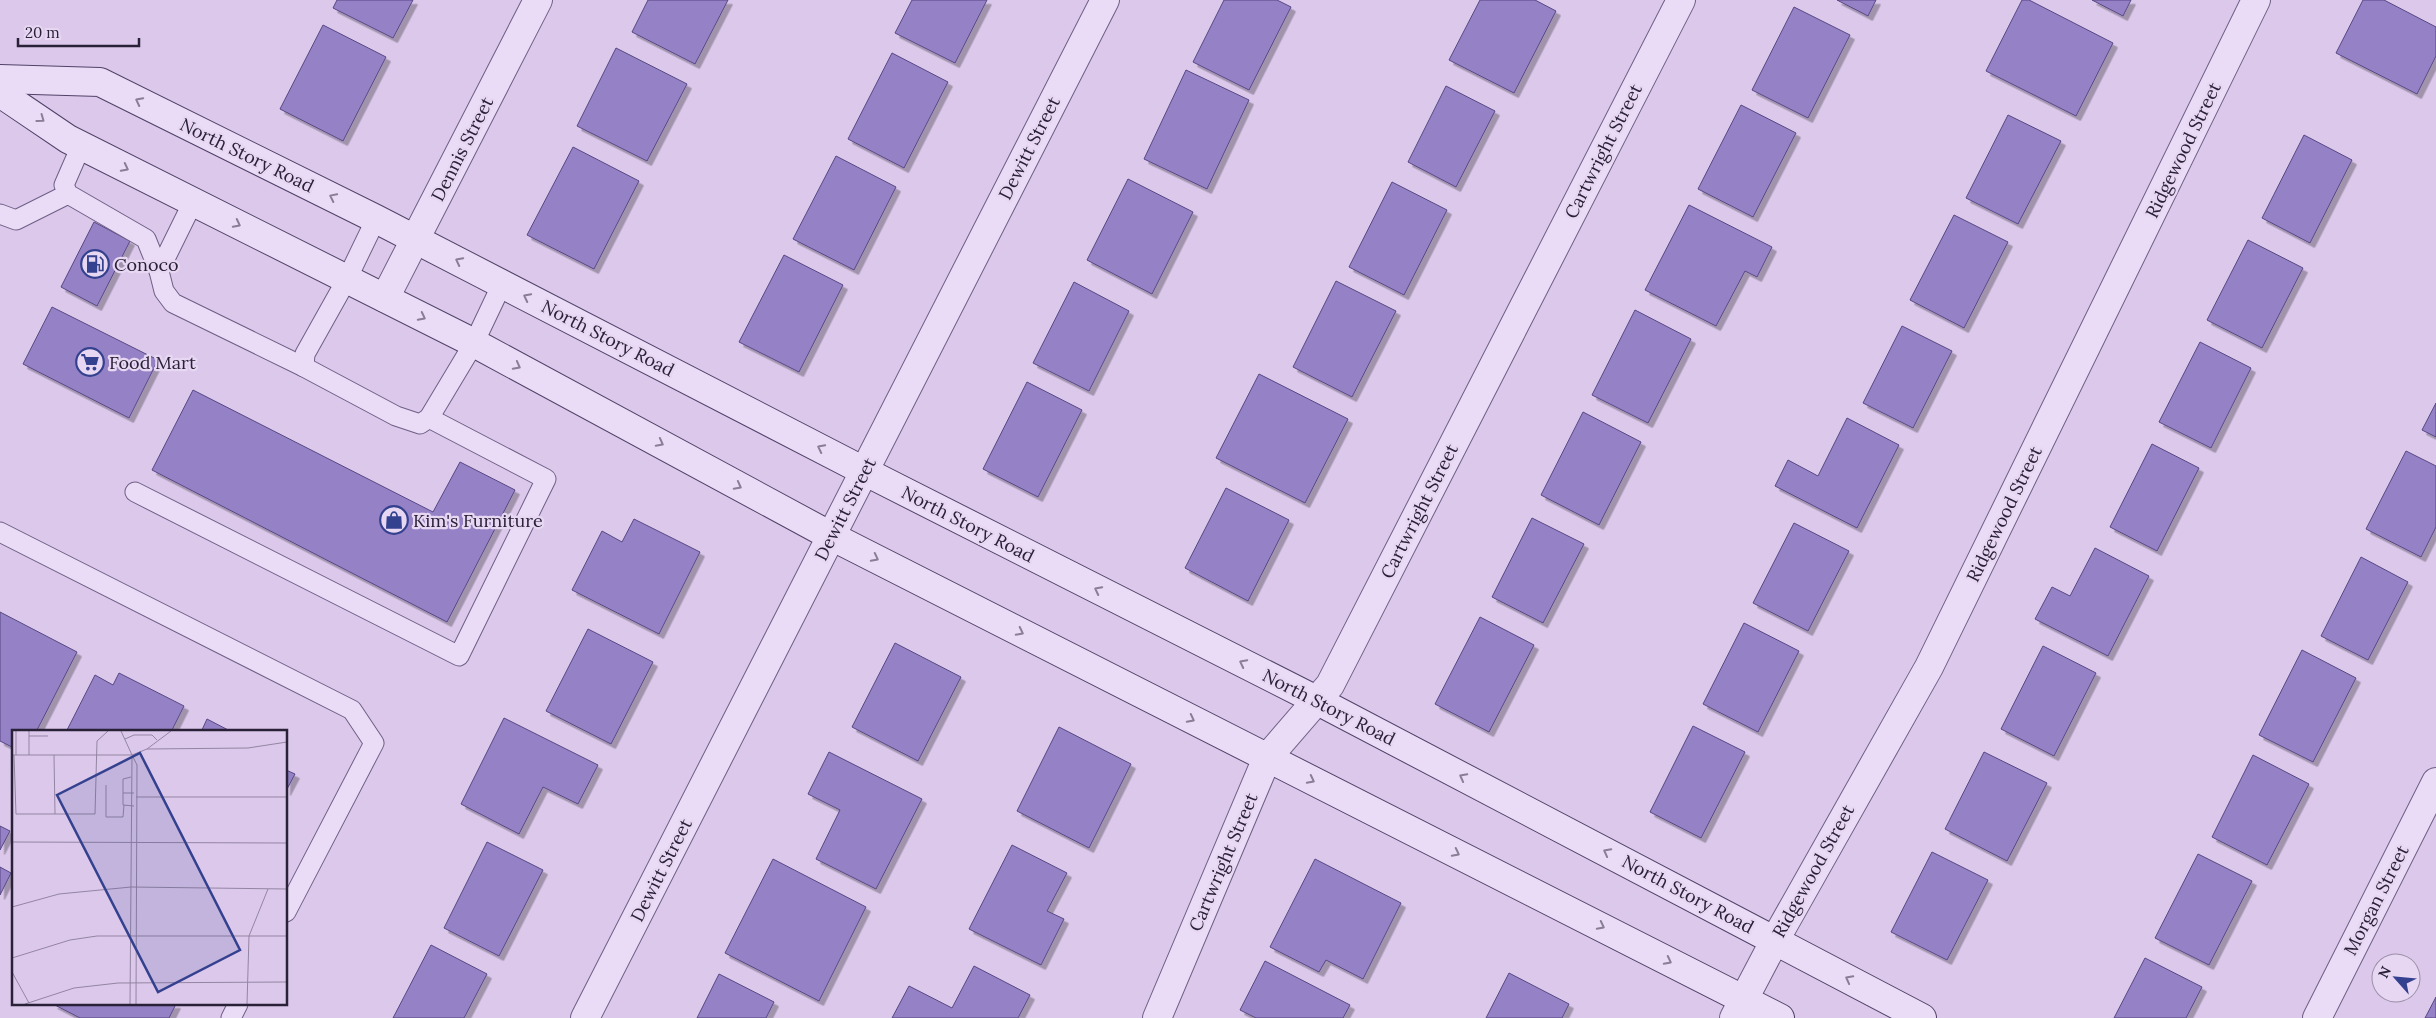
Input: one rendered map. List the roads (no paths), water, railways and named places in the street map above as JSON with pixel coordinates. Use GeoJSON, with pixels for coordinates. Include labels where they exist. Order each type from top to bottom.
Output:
{"type":"FeatureCollection","features":[{"type":"Feature","properties":{"kind":"main road","name":"Dennis Street"},"geometry":{"type":"LineString","coordinates":[[385,298],[538,0]]}},
{"type":"Feature","properties":{"kind":"main road","name":"Dewitt Street"},"geometry":{"type":"LineString","coordinates":[[584,1018],[1106,0]]}},
{"type":"Feature","properties":{"kind":"main road","name":"Cartwright Street"},"geometry":{"type":"LineString","coordinates":[[1157,1018],[1267,758],[1330,685],[1680,0]]}},
{"type":"Feature","properties":{"kind":"main road","name":"Ridgewood Street"},"geometry":{"type":"LineString","coordinates":[[1739,1009],[1774,940],[1929,666],[2256,0]]}},
{"type":"Feature","properties":{"kind":"main road","name":"North Story Road"},"geometry":{"type":"LineString","coordinates":[[0,79],[100,82],[416,239],[864,471],[1318,701],[1922,1018]]}},
{"type":"Feature","properties":{"kind":"main road"},"geometry":{"type":"LineString","coordinates":[[0,93],[81,146],[474,343],[831,536],[1267,758],[1739,1009],[1780,1018]]}},
{"type":"Feature","properties":{"kind":"main road","name":"Morgan Street"},"geometry":{"type":"LineString","coordinates":[[2317,1018],[2436,782]]}},
{"type":"Feature","properties":{"kind":"lane"},"geometry":{"type":"LineString","coordinates":[[81,146],[64,185],[68,194],[146,239],[159,271],[164,291],[173,303],[304,367],[396,416],[420,424],[430,418],[474,343],[502,284]]}},
{"type":"Feature","properties":{"kind":"lane"},"geometry":{"type":"LineString","coordinates":[[0,214],[16,220],[68,194]]}},
{"type":"Feature","properties":{"kind":"lane"},"geometry":{"type":"LineString","coordinates":[[159,271],[193,202]]}},
{"type":"Feature","properties":{"kind":"lane"},"geometry":{"type":"LineString","coordinates":[[304,367],[305,354],[347,279],[376,219]]}},
{"type":"Feature","properties":{"kind":"lane"},"geometry":{"type":"LineString","coordinates":[[135,492],[458,656],[546,479],[430,418]]}},
{"type":"Feature","properties":{"kind":"lane"},"geometry":{"type":"LineString","coordinates":[[0,532],[352,710],[374,743],[288,908]]}},
{"type":"Feature","properties":{"kind":"lane"},"geometry":{"type":"LineString","coordinates":[[231,1018],[237,1006]]}},
{"type":"Feature","properties":{"kind":"place","name":"Conoco"},"geometry":{"type":"Point","coordinates":[95,264]}},
{"type":"Feature","properties":{"kind":"place","name":"Food Mart"},"geometry":{"type":"Point","coordinates":[90,362]}},
{"type":"Feature","properties":{"kind":"place","name":"Kim's Furniture"},"geometry":{"type":"Point","coordinates":[394,520]}}]}
